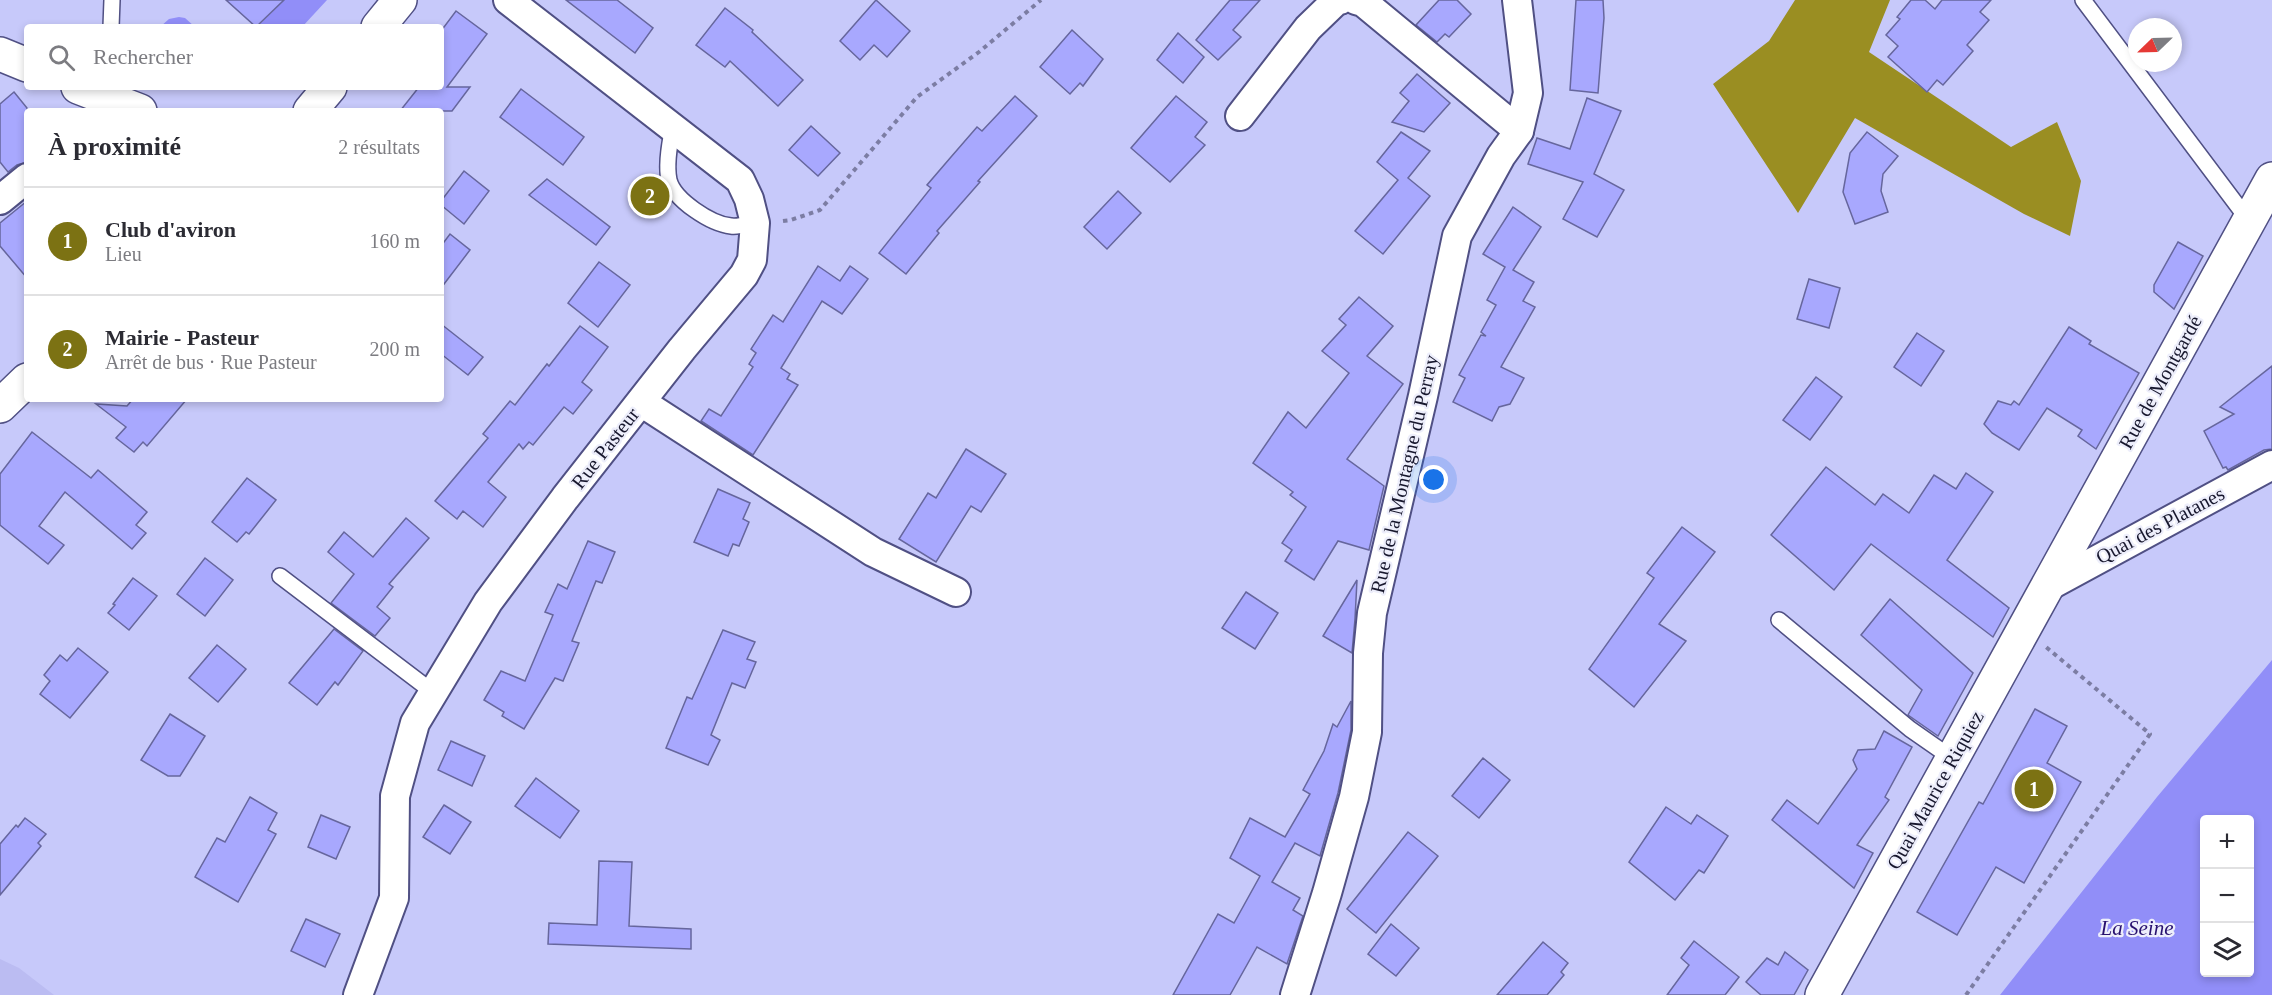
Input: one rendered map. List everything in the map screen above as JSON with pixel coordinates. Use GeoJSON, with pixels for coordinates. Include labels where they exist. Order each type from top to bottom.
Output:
{"type":"FeatureCollection","features":[{"type":"Feature","properties":{"kind":"main road"},"geometry":{"type":"LineString","coordinates":[[380,24],[400,0]]}},
{"type":"Feature","properties":{"kind":"main road"},"geometry":{"type":"LineString","coordinates":[[0,54],[24,64]]}},
{"type":"Feature","properties":{"kind":"main road"},"geometry":{"type":"LineString","coordinates":[[312,108],[328,90]]}},
{"type":"Feature","properties":{"kind":"main road"},"geometry":{"type":"LineString","coordinates":[[97,96],[131,108]]}},
{"type":"Feature","properties":{"kind":"main road","name":"Rue de Montgardé"},"geometry":{"type":"LineString","coordinates":[[2049,586],[2272,179]]}},
{"type":"Feature","properties":{"kind":"main road"},"geometry":{"type":"LineString","coordinates":[[0,406],[24,383]]}},
{"type":"Feature","properties":{"kind":"main road","name":"Quai Maurice Riquiez"},"geometry":{"type":"LineString","coordinates":[[1822,995],[2049,586]]}},
{"type":"Feature","properties":{"kind":"street","name":"Rue Pasteur"},"geometry":{"type":"LineString","coordinates":[[358,995],[394,898],[394,796],[415,723],[488,602],[641,402],[744,275],[752,260],[755,223],[749,200],[740,180],[508,0]]}},
{"type":"Feature","properties":{"kind":"street"},"geometry":{"type":"LineString","coordinates":[[1240,116],[1308,28],[1340,0]]}},
{"type":"Feature","properties":{"kind":"street"},"geometry":{"type":"LineString","coordinates":[[1356,0],[1363,2],[1519,131]]}},
{"type":"Feature","properties":{"kind":"street","name":"Rue de la Montagne du Perray"},"geometry":{"type":"LineString","coordinates":[[1294,995],[1327,893],[1354,797],[1367,732],[1368,653],[1372,613],[1423,396],[1456,236],[1501,156],[1519,131],[1528,93],[1517,0]]}},
{"type":"Feature","properties":{"kind":"street"},"geometry":{"type":"LineString","coordinates":[[0,200],[24,180]]}},
{"type":"Feature","properties":{"kind":"street"},"geometry":{"type":"LineString","coordinates":[[641,402],[873,552],[956,592]]}},
{"type":"Feature","properties":{"kind":"street","name":"Quai des Platanes"},"geometry":{"type":"LineString","coordinates":[[2049,586],[2272,465]]}},
{"type":"Feature","properties":{"kind":"lane"},"geometry":{"type":"LineString","coordinates":[[111,24],[112,0]]}},
{"type":"Feature","properties":{"kind":"lane"},"geometry":{"type":"LineString","coordinates":[[2083,0],[2249,221]]}},
{"type":"Feature","properties":{"kind":"lane"},"geometry":{"type":"LineString","coordinates":[[673,128],[670,143],[669,180],[684,201],[698,213],[731,226],[755,223]]}},
{"type":"Feature","properties":{"kind":"lane"},"geometry":{"type":"LineString","coordinates":[[280,576],[434,693]]}},
{"type":"Feature","properties":{"kind":"lane"},"geometry":{"type":"LineString","coordinates":[[1779,620],[1910,729],[1953,759]]}},
{"type":"Feature","properties":{"kind":"path"},"geometry":{"type":"LineString","coordinates":[[755,223],[791,220],[820,210],[917,98],[979,52],[1041,0]]}},
{"type":"Feature","properties":{"kind":"path"},"geometry":{"type":"LineString","coordinates":[[1966,995],[2150,734],[2024,630]]}},
{"type":"Feature","properties":{"kind":"shaded area"},"geometry":{"type":"Polygon","coordinates":[[[1795,0],[1890,0],[1869,52],[2011,147],[2057,122],[2081,181],[2070,236],[2024,214],[1855,118],[1798,213],[1713,84],[1769,41],[1795,0]]]}},
{"type":"Feature","properties":{"kind":"shaded area"},"geometry":{"type":"Polygon","coordinates":[[[0,959],[19,968],[54,995],[0,995],[0,959]]]}},
{"type":"Feature","properties":{"kind":"water"},"geometry":{"type":"Polygon","coordinates":[[[284,0],[327,0],[305,24],[260,24],[284,0]]]}},
{"type":"Feature","properties":{"kind":"water"},"geometry":{"type":"Polygon","coordinates":[[[185,18],[192,24],[163,24],[169,19],[185,18]]]}},
{"type":"Feature","properties":{"kind":"water","name":"La Seine"},"geometry":{"type":"Polygon","coordinates":[[[2272,660],[2272,995],[2000,995],[2157,797],[2272,660]]]}},
{"type":"Feature","properties":{"kind":"building"},"geometry":{"type":"Polygon","coordinates":[[[226,0],[284,0],[259,24],[253,24],[226,0]]]}},
{"type":"Feature","properties":{"kind":"building"},"geometry":{"type":"Polygon","coordinates":[[[566,0],[617,0],[653,28],[635,53],[566,0]]]}},
{"type":"Feature","properties":{"kind":"building"},"geometry":{"type":"Polygon","coordinates":[[[876,0],[910,31],[887,57],[874,45],[860,60],[840,41],[876,0]]]}},
{"type":"Feature","properties":{"kind":"building"},"geometry":{"type":"Polygon","coordinates":[[[1230,0],[1260,0],[1233,30],[1241,37],[1218,60],[1196,40],[1230,0]]]}},
{"type":"Feature","properties":{"kind":"building"},"geometry":{"type":"Polygon","coordinates":[[[1439,0],[1457,0],[1471,14],[1449,37],[1445,34],[1437,42],[1416,25],[1439,0]]]}},
{"type":"Feature","properties":{"kind":"building"},"geometry":{"type":"Polygon","coordinates":[[[1576,0],[1603,0],[1604,18],[1598,93],[1570,90],[1576,0]]]}},
{"type":"Feature","properties":{"kind":"building"},"geometry":{"type":"Polygon","coordinates":[[[1911,0],[1925,0],[1935,9],[1942,0],[1991,0],[1980,12],[1989,20],[1967,45],[1973,51],[1943,85],[1937,80],[1927,92],[1888,57],[1898,46],[1886,35],[1900,19],[1897,17],[1911,0]]]}},
{"type":"Feature","properties":{"kind":"building"},"geometry":{"type":"Polygon","coordinates":[[[725,8],[753,30],[752,32],[803,80],[778,106],[730,61],[725,67],[696,45],[725,8]]]}},
{"type":"Feature","properties":{"kind":"building"},"geometry":{"type":"Polygon","coordinates":[[[456,11],[487,34],[447,87],[470,87],[452,111],[444,111],[444,108],[402,108],[417,90],[444,90],[444,27],[456,11]]]}},
{"type":"Feature","properties":{"kind":"building"},"geometry":{"type":"Polygon","coordinates":[[[1072,30],[1103,59],[1083,86],[1080,83],[1070,94],[1040,67],[1072,30]]]}},
{"type":"Feature","properties":{"kind":"building"},"geometry":{"type":"Polygon","coordinates":[[[1178,33],[1204,57],[1183,83],[1157,60],[1178,33]]]}},
{"type":"Feature","properties":{"kind":"building"},"geometry":{"type":"Polygon","coordinates":[[[1417,74],[1450,103],[1424,132],[1392,122],[1409,101],[1400,93],[1417,74]]]}},
{"type":"Feature","properties":{"kind":"building"},"geometry":{"type":"Polygon","coordinates":[[[521,89],[584,137],[563,165],[500,117],[521,89]]]}},
{"type":"Feature","properties":{"kind":"building"},"geometry":{"type":"Polygon","coordinates":[[[14,92],[27,108],[24,108],[24,163],[8,172],[0,162],[0,104],[14,92]]]}},
{"type":"Feature","properties":{"kind":"building"},"geometry":{"type":"Polygon","coordinates":[[[1015,96],[1037,116],[978,181],[980,182],[937,231],[939,233],[906,274],[879,253],[931,188],[927,185],[951,157],[977,127],[982,131],[1015,96]]]}},
{"type":"Feature","properties":{"kind":"building"},"geometry":{"type":"Polygon","coordinates":[[[1176,96],[1207,122],[1195,137],[1205,145],[1170,182],[1131,148],[1176,96]]]}},
{"type":"Feature","properties":{"kind":"building"},"geometry":{"type":"Polygon","coordinates":[[[1587,98],[1621,111],[1594,174],[1624,190],[1597,237],[1563,219],[1583,182],[1528,164],[1537,138],[1570,149],[1587,98]]]}},
{"type":"Feature","properties":{"kind":"building"},"geometry":{"type":"Polygon","coordinates":[[[811,126],[840,153],[818,176],[789,150],[811,126]]]}},
{"type":"Feature","properties":{"kind":"building"},"geometry":{"type":"Polygon","coordinates":[[[1401,132],[1430,151],[1408,178],[1430,196],[1383,254],[1355,231],[1398,180],[1377,162],[1401,132]]]}},
{"type":"Feature","properties":{"kind":"building"},"geometry":{"type":"Polygon","coordinates":[[[1867,132],[1898,156],[1883,174],[1881,191],[1888,212],[1855,224],[1843,192],[1850,153],[1867,132]]]}},
{"type":"Feature","properties":{"kind":"building"},"geometry":{"type":"Polygon","coordinates":[[[464,171],[489,191],[464,224],[444,207],[444,197],[464,171]]]}},
{"type":"Feature","properties":{"kind":"building"},"geometry":{"type":"Polygon","coordinates":[[[547,179],[610,227],[596,245],[529,195],[547,179]]]}},
{"type":"Feature","properties":{"kind":"building"},"geometry":{"type":"Polygon","coordinates":[[[1118,191],[1141,213],[1107,249],[1084,227],[1118,191]]]}},
{"type":"Feature","properties":{"kind":"building"},"geometry":{"type":"Polygon","coordinates":[[[24,203],[24,274],[0,246],[0,223],[24,203]]]}},
{"type":"Feature","properties":{"kind":"building"},"geometry":{"type":"Polygon","coordinates":[[[1513,207],[1541,227],[1513,270],[1534,282],[1523,301],[1535,307],[1501,367],[1524,378],[1510,404],[1499,407],[1492,421],[1453,402],[1465,378],[1459,375],[1481,335],[1486,336],[1481,332],[1496,305],[1487,300],[1505,267],[1483,254],[1513,207]]]}},
{"type":"Feature","properties":{"kind":"building"},"geometry":{"type":"Polygon","coordinates":[[[450,234],[470,250],[444,284],[444,242],[450,234]]]}},
{"type":"Feature","properties":{"kind":"building"},"geometry":{"type":"Polygon","coordinates":[[[2178,242],[2203,256],[2174,309],[2154,292],[2154,285],[2178,242]]]}},
{"type":"Feature","properties":{"kind":"building"},"geometry":{"type":"Polygon","coordinates":[[[599,262],[630,285],[598,327],[568,303],[599,262]]]}},
{"type":"Feature","properties":{"kind":"building"},"geometry":{"type":"Polygon","coordinates":[[[818,266],[840,281],[850,266],[868,279],[842,314],[822,301],[781,368],[790,374],[787,379],[798,385],[753,455],[701,421],[709,409],[721,416],[753,367],[749,364],[756,353],[751,349],[773,315],[783,322],[818,266]]]}},
{"type":"Feature","properties":{"kind":"building"},"geometry":{"type":"Polygon","coordinates":[[[1809,279],[1840,288],[1829,328],[1797,319],[1809,279]]]}},
{"type":"Feature","properties":{"kind":"building"},"geometry":{"type":"Polygon","coordinates":[[[1359,297],[1393,326],[1367,356],[1403,384],[1347,459],[1384,486],[1369,550],[1338,541],[1314,580],[1285,561],[1292,550],[1282,543],[1306,507],[1290,495],[1293,492],[1253,463],[1288,412],[1306,428],[1349,373],[1322,351],[1346,325],[1339,319],[1359,297]]]}},
{"type":"Feature","properties":{"kind":"building"},"geometry":{"type":"Polygon","coordinates":[[[444,326],[483,357],[468,375],[444,356],[444,326]]]}},
{"type":"Feature","properties":{"kind":"building"},"geometry":{"type":"Polygon","coordinates":[[[580,326],[608,347],[582,382],[592,390],[573,414],[564,407],[533,445],[529,442],[523,449],[519,444],[488,482],[506,497],[483,527],[463,511],[457,519],[435,501],[488,438],[483,434],[510,401],[515,405],[580,326]]]}},
{"type":"Feature","properties":{"kind":"building"},"geometry":{"type":"Polygon","coordinates":[[[2069,327],[2091,341],[2089,344],[2139,373],[2096,449],[2078,436],[2082,430],[2047,408],[2019,450],[1992,433],[1984,424],[1998,401],[2011,405],[2014,401],[2019,405],[2069,327]]]}},
{"type":"Feature","properties":{"kind":"building"},"geometry":{"type":"Polygon","coordinates":[[[1917,333],[1944,351],[1921,386],[1894,367],[1917,333]]]}},
{"type":"Feature","properties":{"kind":"building"},"geometry":{"type":"Polygon","coordinates":[[[2272,366],[2272,449],[2264,450],[2228,470],[2226,467],[2223,468],[2204,431],[2234,414],[2220,407],[2272,366]]]}},
{"type":"Feature","properties":{"kind":"building"},"geometry":{"type":"Polygon","coordinates":[[[1816,377],[1842,397],[1810,440],[1783,420],[1816,377]]]}},
{"type":"Feature","properties":{"kind":"building"},"geometry":{"type":"Polygon","coordinates":[[[130,402],[184,402],[147,446],[143,442],[134,452],[116,438],[126,427],[96,404],[127,406],[130,402]]]}},
{"type":"Feature","properties":{"kind":"building"},"geometry":{"type":"Polygon","coordinates":[[[32,432],[91,478],[98,470],[147,512],[136,525],[146,533],[132,549],[65,492],[39,526],[64,545],[48,564],[0,525],[0,474],[32,432]]]}},
{"type":"Feature","properties":{"kind":"building"},"geometry":{"type":"Polygon","coordinates":[[[966,449],[1006,474],[981,512],[971,506],[936,562],[899,539],[928,493],[936,498],[966,449]]]}},
{"type":"Feature","properties":{"kind":"building"},"geometry":{"type":"Polygon","coordinates":[[[1826,467],[1875,505],[1883,494],[1909,513],[1934,475],[1956,489],[1966,473],[1993,492],[1947,560],[2009,608],[1993,637],[1871,544],[1834,590],[1771,535],[1826,467]]]}},
{"type":"Feature","properties":{"kind":"building"},"geometry":{"type":"Polygon","coordinates":[[[247,478],[276,500],[249,534],[246,532],[237,542],[212,522],[247,478]]]}},
{"type":"Feature","properties":{"kind":"building"},"geometry":{"type":"Polygon","coordinates":[[[718,489],[750,503],[743,519],[749,522],[739,546],[733,544],[728,556],[694,542],[718,489]]]}},
{"type":"Feature","properties":{"kind":"building"},"geometry":{"type":"Polygon","coordinates":[[[406,518],[429,538],[389,584],[393,587],[377,607],[390,618],[375,636],[331,603],[354,574],[328,552],[344,532],[373,557],[406,518]]]}},
{"type":"Feature","properties":{"kind":"building"},"geometry":{"type":"Polygon","coordinates":[[[1682,527],[1715,552],[1659,624],[1686,641],[1634,707],[1589,669],[1654,578],[1647,573],[1682,527]]]}},
{"type":"Feature","properties":{"kind":"building"},"geometry":{"type":"Polygon","coordinates":[[[588,541],[615,552],[602,583],[596,581],[572,641],[579,643],[563,681],[555,678],[524,729],[502,716],[504,712],[484,700],[501,671],[525,681],[553,615],[545,612],[558,584],[567,589],[588,541]]]}},
{"type":"Feature","properties":{"kind":"building"},"geometry":{"type":"Polygon","coordinates":[[[205,558],[233,580],[205,616],[177,594],[205,558]]]}},
{"type":"Feature","properties":{"kind":"building"},"geometry":{"type":"Polygon","coordinates":[[[133,578],[157,596],[129,630],[108,613],[133,578]]]}},
{"type":"Feature","properties":{"kind":"building"},"geometry":{"type":"Polygon","coordinates":[[[1357,580],[1355,619],[1352,653],[1323,636],[1357,580]]]}},
{"type":"Feature","properties":{"kind":"building"},"geometry":{"type":"Polygon","coordinates":[[[1246,592],[1278,613],[1255,649],[1222,628],[1246,592]]]}},
{"type":"Feature","properties":{"kind":"building"},"geometry":{"type":"Polygon","coordinates":[[[1890,599],[1973,673],[1938,736],[1908,715],[1922,690],[1861,635],[1890,599]]]}},
{"type":"Feature","properties":{"kind":"building"},"geometry":{"type":"Polygon","coordinates":[[[334,629],[363,651],[338,685],[335,682],[317,705],[289,683],[334,629]]]}},
{"type":"Feature","properties":{"kind":"building"},"geometry":{"type":"Polygon","coordinates":[[[723,630],[755,642],[747,659],[756,662],[745,688],[732,683],[711,735],[720,740],[708,765],[666,748],[687,697],[692,699],[723,630]]]}},
{"type":"Feature","properties":{"kind":"building"},"geometry":{"type":"Polygon","coordinates":[[[217,645],[246,669],[218,702],[189,678],[217,645]]]}},
{"type":"Feature","properties":{"kind":"building"},"geometry":{"type":"Polygon","coordinates":[[[78,648],[108,672],[70,718],[40,694],[50,681],[44,675],[60,655],[67,661],[78,648]]]}},
{"type":"Feature","properties":{"kind":"building"},"geometry":{"type":"Polygon","coordinates":[[[1351,701],[1351,730],[1338,793],[1320,856],[1295,843],[1272,882],[1300,898],[1293,910],[1303,916],[1287,964],[1257,947],[1230,995],[1173,995],[1218,914],[1234,923],[1260,876],[1230,858],[1250,818],[1285,837],[1310,794],[1303,790],[1324,751],[1333,724],[1337,727],[1351,701]]]}},
{"type":"Feature","properties":{"kind":"building"},"geometry":{"type":"Polygon","coordinates":[[[2035,709],[2067,726],[2047,763],[2081,782],[2024,883],[1996,867],[1957,935],[1917,912],[1979,802],[1983,804],[2035,709]]]}},
{"type":"Feature","properties":{"kind":"building"},"geometry":{"type":"Polygon","coordinates":[[[170,714],[205,736],[180,776],[168,776],[141,760],[170,714]]]}},
{"type":"Feature","properties":{"kind":"building"},"geometry":{"type":"Polygon","coordinates":[[[1884,731],[1912,747],[1885,797],[1889,800],[1857,845],[1873,853],[1854,888],[1772,820],[1787,800],[1818,824],[1857,769],[1853,760],[1858,750],[1875,749],[1884,731]]]}},
{"type":"Feature","properties":{"kind":"building"},"geometry":{"type":"Polygon","coordinates":[[[451,741],[485,756],[472,786],[438,770],[451,741]]]}},
{"type":"Feature","properties":{"kind":"building"},"geometry":{"type":"Polygon","coordinates":[[[1483,758],[1510,780],[1479,818],[1452,796],[1483,758]]]}},
{"type":"Feature","properties":{"kind":"building"},"geometry":{"type":"Polygon","coordinates":[[[536,778],[579,811],[560,838],[515,806],[536,778]]]}},
{"type":"Feature","properties":{"kind":"building"},"geometry":{"type":"Polygon","coordinates":[[[250,797],[277,813],[268,830],[276,834],[238,902],[195,877],[217,838],[225,842],[250,797]]]}},
{"type":"Feature","properties":{"kind":"building"},"geometry":{"type":"Polygon","coordinates":[[[444,805],[471,822],[450,854],[423,837],[444,805]]]}},
{"type":"Feature","properties":{"kind":"building"},"geometry":{"type":"Polygon","coordinates":[[[1666,807],[1691,824],[1697,815],[1728,836],[1704,873],[1699,870],[1675,900],[1629,862],[1666,807]]]}},
{"type":"Feature","properties":{"kind":"building"},"geometry":{"type":"Polygon","coordinates":[[[321,815],[350,827],[336,859],[308,847],[321,815]]]}},
{"type":"Feature","properties":{"kind":"building"},"geometry":{"type":"Polygon","coordinates":[[[25,818],[46,834],[38,843],[41,846],[0,895],[0,844],[25,818]]]}},
{"type":"Feature","properties":{"kind":"building"},"geometry":{"type":"Polygon","coordinates":[[[1408,832],[1438,856],[1376,933],[1347,909],[1408,832]]]}},
{"type":"Feature","properties":{"kind":"building"},"geometry":{"type":"Polygon","coordinates":[[[599,861],[632,862],[629,926],[691,929],[691,949],[548,944],[549,923],[597,925],[599,861]]]}},
{"type":"Feature","properties":{"kind":"building"},"geometry":{"type":"Polygon","coordinates":[[[306,919],[340,934],[325,967],[291,951],[306,919]]]}},
{"type":"Feature","properties":{"kind":"building"},"geometry":{"type":"Polygon","coordinates":[[[1391,924],[1419,948],[1396,976],[1368,954],[1391,924]]]}},
{"type":"Feature","properties":{"kind":"building"},"geometry":{"type":"Polygon","coordinates":[[[1694,941],[1739,977],[1725,995],[1667,995],[1689,965],[1681,958],[1694,941]]]}},
{"type":"Feature","properties":{"kind":"building"},"geometry":{"type":"Polygon","coordinates":[[[1543,942],[1568,963],[1561,972],[1564,975],[1547,995],[1497,995],[1543,942]]]}},
{"type":"Feature","properties":{"kind":"building"},"geometry":{"type":"Polygon","coordinates":[[[1785,952],[1808,970],[1794,995],[1761,995],[1746,982],[1767,958],[1778,965],[1785,952]]]}},
{"type":"Feature","properties":{"kind":"place","name":"Mairie - Pasteur"},"geometry":{"type":"Point","coordinates":[650,196]}},
{"type":"Feature","properties":{"kind":"place","name":"Club d'aviron"},"geometry":{"type":"Point","coordinates":[2034,789]}}]}
